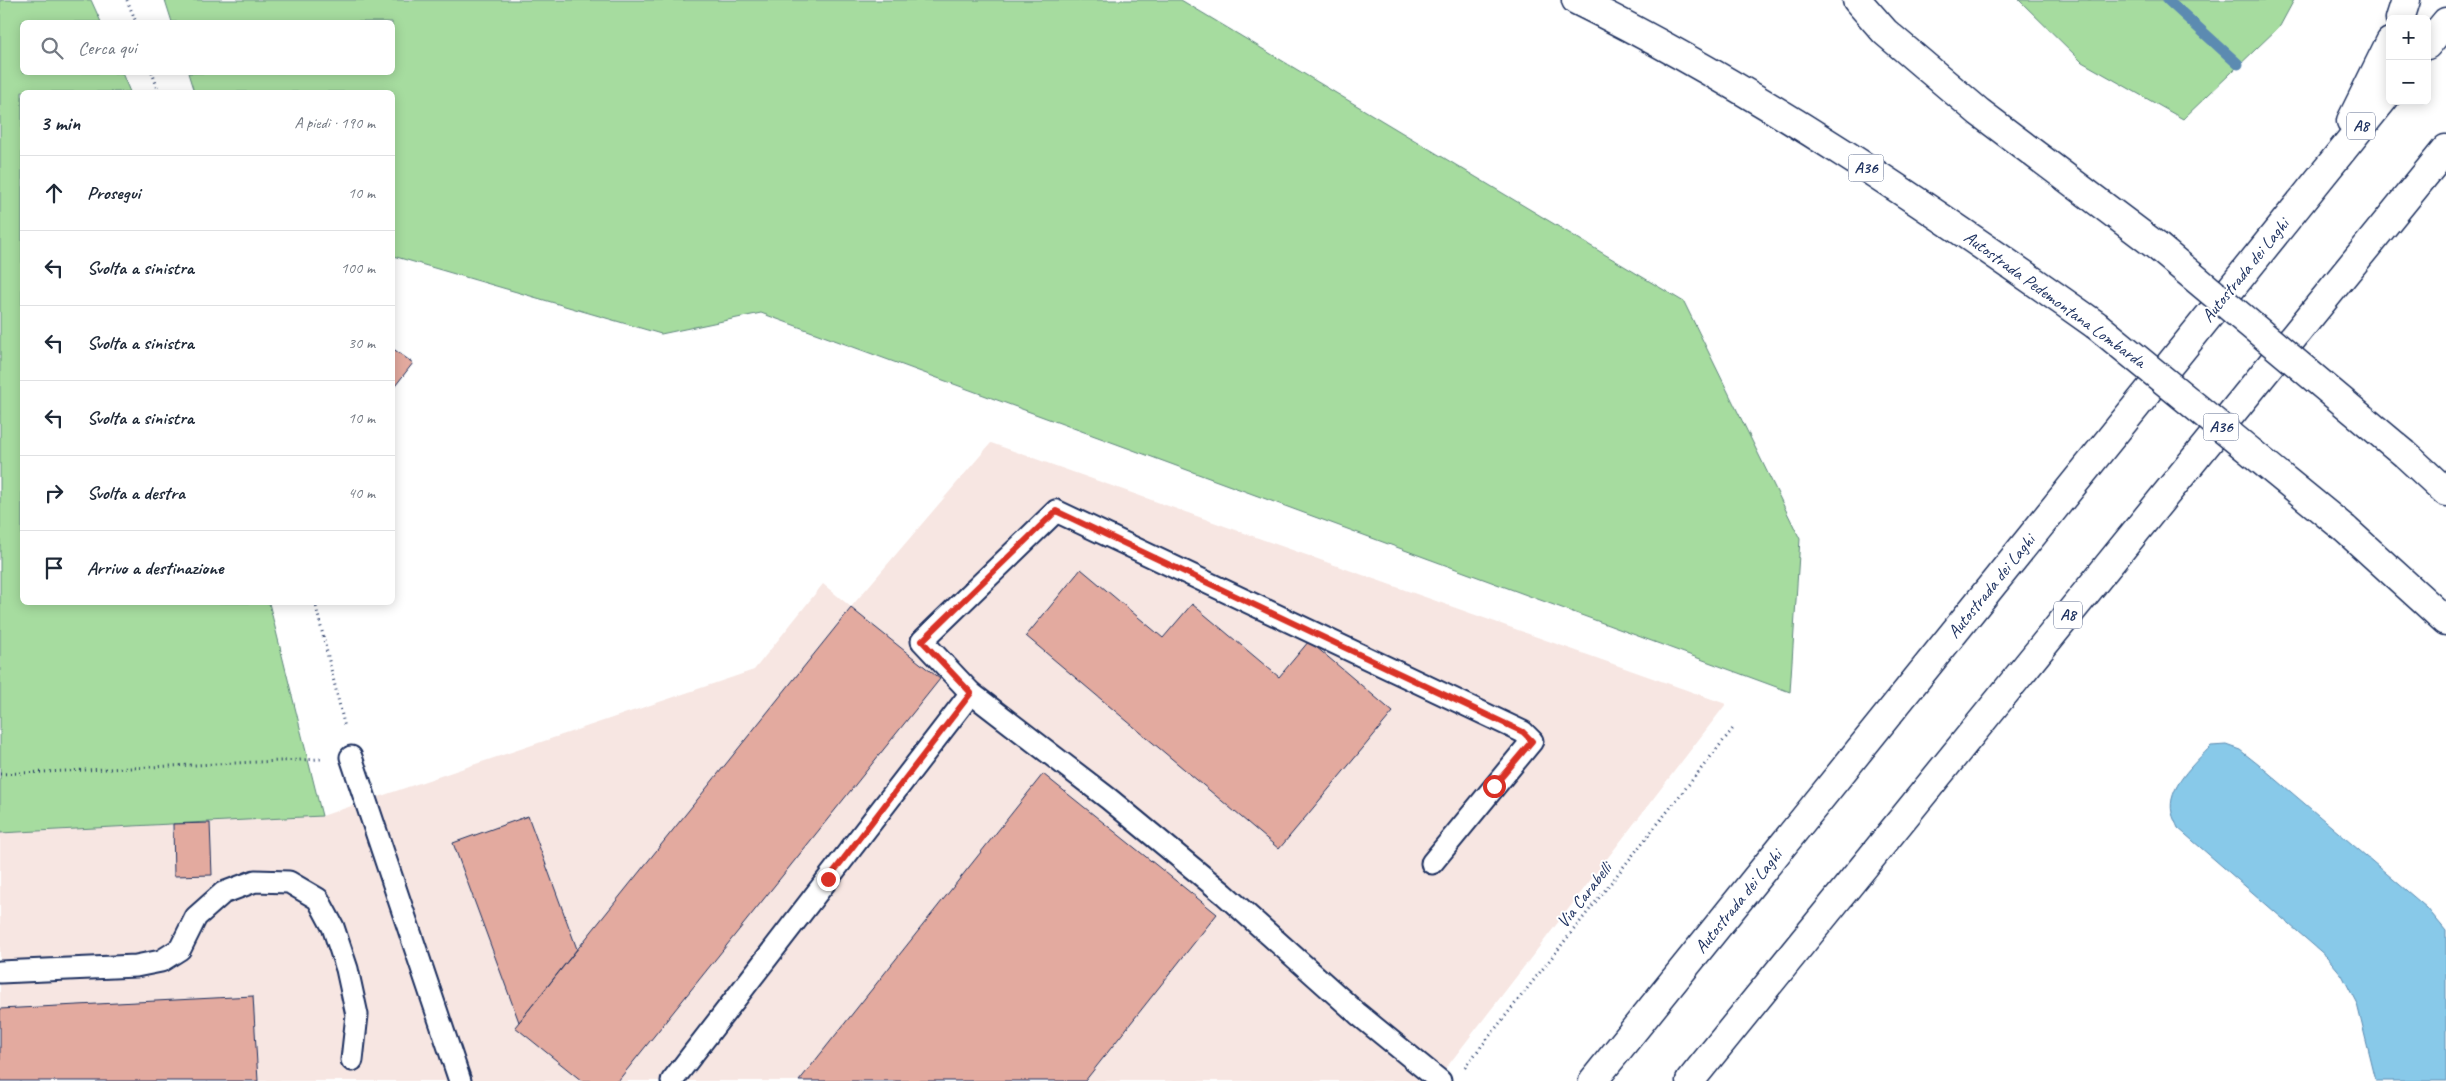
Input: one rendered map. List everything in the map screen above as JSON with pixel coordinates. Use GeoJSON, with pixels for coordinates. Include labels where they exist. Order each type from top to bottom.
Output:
{"type":"FeatureCollection","features":[{"type":"Feature","properties":{"kind":"highway","name":"Autostrada Pedemontana Lombarda"},"geometry":{"type":"LineString","coordinates":[[1576,0],[1628,26],[1800,125],[1962,230],[2096,325],[2345,529],[2446,621]]}},
{"type":"Feature","properties":{"kind":"highway"},"geometry":{"type":"LineString","coordinates":[[1857,0],[1885,32],[1979,112],[2158,247],[2405,454],[2446,492]]}},
{"type":"Feature","properties":{"kind":"highway"},"geometry":{"type":"LineString","coordinates":[[2401,15],[2406,0]]}},
{"type":"Feature","properties":{"kind":"highway"},"geometry":{"type":"LineString","coordinates":[[2431,40],[2446,22]]}},
{"type":"Feature","properties":{"kind":"highway"},"geometry":{"type":"LineString","coordinates":[[2332,161],[2386,50]]}},
{"type":"Feature","properties":{"kind":"highway","name":"Autostrada dei Laghi"},"geometry":{"type":"LineString","coordinates":[[1593,1081],[2386,96]]}},
{"type":"Feature","properties":{"kind":"highway","name":"A8"},"geometry":{"type":"LineString","coordinates":[[1690,1081],[2446,149]]}},
{"type":"Feature","properties":{"kind":"lane"},"geometry":{"type":"LineString","coordinates":[[1432,863],[1532,741],[1523,732],[1056,511],[922,641],[971,693],[1108,799],[1224,894],[1358,1014],[1440,1081]]}},
{"type":"Feature","properties":{"kind":"lane"},"geometry":{"type":"LineString","coordinates":[[672,1081],[971,693]]}},
{"type":"Feature","properties":{"kind":"lane"},"geometry":{"type":"LineString","coordinates":[[351,756],[460,1081]]}},
{"type":"Feature","properties":{"kind":"lane"},"geometry":{"type":"LineString","coordinates":[[0,972],[136,966],[161,961],[180,948],[196,917],[223,893],[255,881],[289,882],[318,899],[333,927],[347,969],[357,1015],[352,1060]]}},
{"type":"Feature","properties":{"kind":"path"},"geometry":{"type":"LineString","coordinates":[[127,0],[135,20]]}},
{"type":"Feature","properties":{"kind":"path"},"geometry":{"type":"LineString","coordinates":[[153,75],[158,90]]}},
{"type":"Feature","properties":{"kind":"path"},"geometry":{"type":"LineString","coordinates":[[0,774],[305,761],[351,756],[316,605]]}},
{"type":"Feature","properties":{"kind":"path","name":"Via Carabelli"},"geometry":{"type":"LineString","coordinates":[[1460,1073],[1735,726]]}},
{"type":"Feature","properties":{"kind":"shaded area"},"geometry":{"type":"Polygon","coordinates":[[[991,443],[1726,704],[1436,1081],[0,1081],[0,833],[322,816],[754,670],[823,584],[851,607],[991,443]]]}},
{"type":"Feature","properties":{"kind":"green space"},"geometry":{"type":"Polygon","coordinates":[[[0,0],[91,0],[100,20],[20,20],[20,75],[123,75],[129,90],[20,90],[20,605],[269,605],[322,816],[0,833],[0,0]]]}},
{"type":"Feature","properties":{"kind":"green space"},"geometry":{"type":"Polygon","coordinates":[[[165,0],[1181,0],[1684,302],[1800,539],[1790,692],[761,313],[661,334],[395,257],[395,90],[193,90],[189,75],[395,75],[395,20],[171,20],[165,0]]]}},
{"type":"Feature","properties":{"kind":"green space"},"geometry":{"type":"Polygon","coordinates":[[[2019,0],[2294,0],[2280,26],[2183,119],[2082,62],[2019,0]]]}},
{"type":"Feature","properties":{"kind":"water"},"geometry":{"type":"Polygon","coordinates":[[[2226,745],[2240,750],[2264,769],[2427,908],[2446,931],[2446,1081],[2376,1081],[2357,1004],[2342,975],[2327,957],[2178,828],[2172,815],[2171,804],[2177,785],[2211,746],[2226,745]]]}},
{"type":"Feature","properties":{"kind":"building"},"geometry":{"type":"Polygon","coordinates":[[[395,350],[413,363],[395,386],[395,350]]]}},
{"type":"Feature","properties":{"kind":"building"},"geometry":{"type":"Polygon","coordinates":[[[1081,569],[1163,638],[1192,604],[1279,677],[1309,641],[1393,712],[1279,849],[1026,636],[1081,569]]]}},
{"type":"Feature","properties":{"kind":"building"},"geometry":{"type":"Polygon","coordinates":[[[851,608],[940,679],[618,1081],[582,1081],[515,1027],[851,608]]]}},
{"type":"Feature","properties":{"kind":"building"},"geometry":{"type":"Polygon","coordinates":[[[1043,774],[1217,914],[1085,1081],[799,1081],[1043,774]]]}},
{"type":"Feature","properties":{"kind":"building"},"geometry":{"type":"Polygon","coordinates":[[[528,816],[577,949],[519,1022],[453,843],[528,816]]]}},
{"type":"Feature","properties":{"kind":"building"},"geometry":{"type":"Polygon","coordinates":[[[210,823],[212,875],[174,876],[173,824],[210,823]]]}},
{"type":"Feature","properties":{"kind":"building"},"geometry":{"type":"Polygon","coordinates":[[[253,996],[258,1081],[0,1081],[0,1009],[253,996]]]}},
{"type":"Feature","properties":{"kind":"waterway"},"geometry":{"type":"LineString","coordinates":[[2168,0],[2238,64]]}},
{"type":"Feature","properties":{"kind":"route"},"geometry":{"type":"LineString","coordinates":[[828,879],[971,693],[922,641],[1056,511],[1523,732],[1532,741],[1494,786]]}}]}
